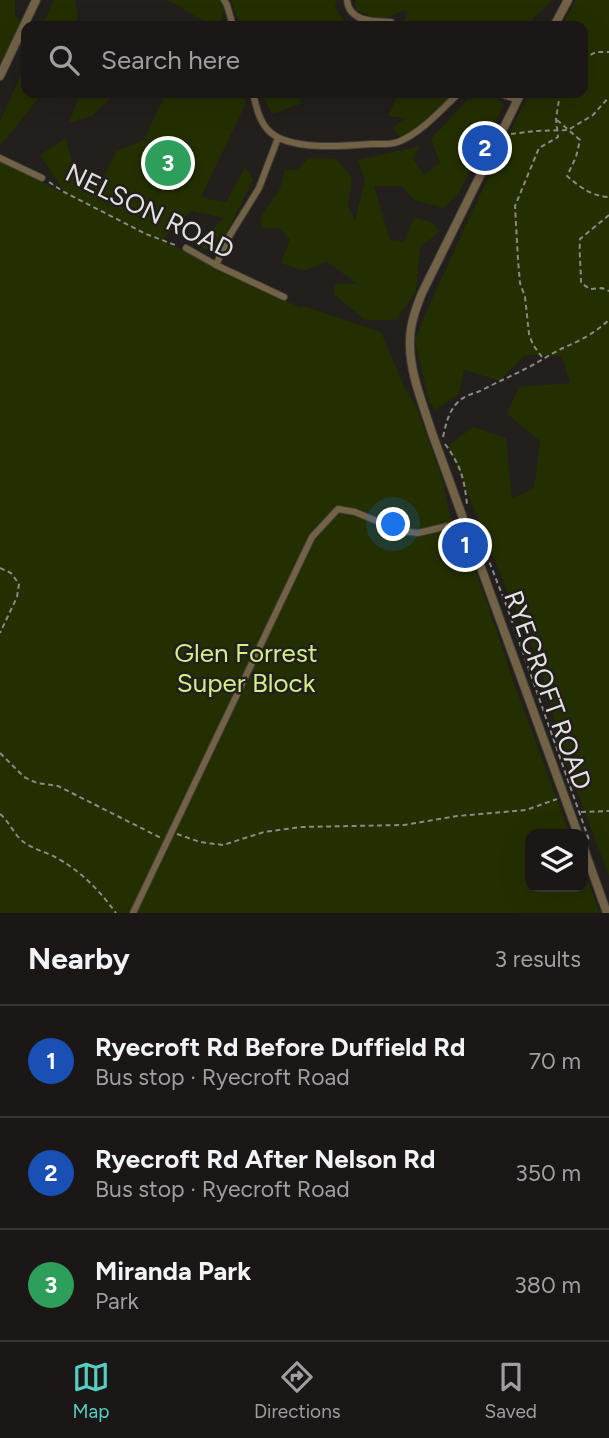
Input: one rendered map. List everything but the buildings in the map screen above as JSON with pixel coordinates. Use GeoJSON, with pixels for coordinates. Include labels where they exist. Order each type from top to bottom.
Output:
{"type":"FeatureCollection","features":[{"type":"Feature","properties":{"kind":"street"},"geometry":{"type":"LineString","coordinates":[[26,21],[36,0]]}},
{"type":"Feature","properties":{"kind":"street"},"geometry":{"type":"LineString","coordinates":[[224,0],[232,21]]}},
{"type":"Feature","properties":{"kind":"street"},"geometry":{"type":"LineString","coordinates":[[347,0],[348,9],[356,17],[370,21]]}},
{"type":"Feature","properties":{"kind":"street"},"geometry":{"type":"LineString","coordinates":[[558,21],[568,0]]}},
{"type":"Feature","properties":{"kind":"street"},"geometry":{"type":"LineString","coordinates":[[0,76],[21,32]]}},
{"type":"Feature","properties":{"kind":"street"},"geometry":{"type":"LineString","coordinates":[[255,98],[264,125],[278,138],[327,147],[396,143],[416,132],[453,98]]}},
{"type":"Feature","properties":{"kind":"street","name":"RYECROFT ROAD"},"geometry":{"type":"LineString","coordinates":[[519,98],[422,293],[413,317],[410,340],[412,365],[432,433],[460,511],[468,521],[576,829]]}},
{"type":"Feature","properties":{"kind":"street"},"geometry":{"type":"LineString","coordinates":[[216,265],[230,235],[259,188],[278,138]]}},
{"type":"Feature","properties":{"kind":"street","name":"NELSON ROAD"},"geometry":{"type":"LineString","coordinates":[[0,158],[42,178]]}},
{"type":"Feature","properties":{"kind":"street","name":"NELSON ROAD"},"geometry":{"type":"LineString","coordinates":[[186,248],[284,297]]}},
{"type":"Feature","properties":{"kind":"street"},"geometry":{"type":"LineString","coordinates":[[133,913],[312,537],[338,509],[355,512],[401,531],[418,533],[468,521]]}},
{"type":"Feature","properties":{"kind":"street"},"geometry":{"type":"LineString","coordinates":[[588,861],[607,913]]}},
{"type":"Feature","properties":{"kind":"path"},"geometry":{"type":"LineString","coordinates":[[588,56],[596,52],[609,52]]}},
{"type":"Feature","properties":{"kind":"path"},"geometry":{"type":"LineString","coordinates":[[503,131],[512,135],[568,130],[593,115],[609,97]]}},
{"type":"Feature","properties":{"kind":"path"},"geometry":{"type":"LineString","coordinates":[[543,359],[528,334],[525,298],[520,283],[515,206],[539,148],[558,137],[556,119],[559,98]]}},
{"type":"Feature","properties":{"kind":"path"},"geometry":{"type":"LineString","coordinates":[[556,119],[580,140],[567,176],[584,190],[600,197],[609,197]]}},
{"type":"Feature","properties":{"kind":"path","name":"NELSON ROAD"},"geometry":{"type":"LineString","coordinates":[[42,178],[146,234],[186,248]]}},
{"type":"Feature","properties":{"kind":"path"},"geometry":{"type":"LineString","coordinates":[[609,215],[580,239],[579,253],[581,284],[590,289],[602,288],[609,291]]}},
{"type":"Feature","properties":{"kind":"path"},"geometry":{"type":"LineString","coordinates":[[460,511],[467,506],[464,478],[458,461],[442,440],[449,413],[467,395],[477,393],[586,337],[609,320]]}},
{"type":"Feature","properties":{"kind":"path"},"geometry":{"type":"LineString","coordinates":[[468,521],[507,607],[585,829]]}},
{"type":"Feature","properties":{"kind":"path"},"geometry":{"type":"LineString","coordinates":[[0,568],[11,573],[19,584],[17,597],[0,633]]}},
{"type":"Feature","properties":{"kind":"path"},"geometry":{"type":"LineString","coordinates":[[0,753],[24,776],[37,783],[58,786],[168,841]]}},
{"type":"Feature","properties":{"kind":"path"},"geometry":{"type":"LineString","coordinates":[[172,832],[200,842],[223,845],[264,832],[301,827],[404,824],[526,810],[565,796]]}},
{"type":"Feature","properties":{"kind":"path"},"geometry":{"type":"LineString","coordinates":[[580,812],[609,811]]}},
{"type":"Feature","properties":{"kind":"path"},"geometry":{"type":"LineString","coordinates":[[0,814],[22,842],[79,872],[101,893],[116,913]]}},
{"type":"Feature","properties":{"kind":"green space"},"geometry":{"type":"Polygon","coordinates":[[[0,0],[15,0],[15,16],[21,21],[21,35],[0,76],[0,0]]]}},
{"type":"Feature","properties":{"kind":"green space"},"geometry":{"type":"Polygon","coordinates":[[[54,0],[75,0],[78,16],[76,21],[44,21],[54,0]]]}},
{"type":"Feature","properties":{"kind":"green space"},"geometry":{"type":"Polygon","coordinates":[[[168,0],[220,0],[225,6],[221,21],[203,21],[168,0]]]}},
{"type":"Feature","properties":{"kind":"green space"},"geometry":{"type":"Polygon","coordinates":[[[231,0],[337,0],[335,7],[344,21],[239,21],[231,0]]]}},
{"type":"Feature","properties":{"kind":"green space"},"geometry":{"type":"Polygon","coordinates":[[[356,0],[553,0],[532,21],[401,21],[406,19],[405,10],[381,20],[355,10],[356,0]]]}},
{"type":"Feature","properties":{"kind":"green space"},"geometry":{"type":"Polygon","coordinates":[[[576,0],[609,0],[609,876],[565,760],[540,665],[448,446],[473,427],[506,438],[512,498],[534,489],[540,441],[507,414],[519,387],[570,383],[562,356],[525,355],[500,381],[464,370],[459,394],[436,410],[429,401],[415,341],[466,224],[527,98],[588,98],[588,21],[565,21],[576,0]]]}},
{"type":"Feature","properties":{"kind":"green space"},"geometry":{"type":"Polygon","coordinates":[[[21,74],[21,98],[39,98],[0,146],[0,122],[21,74]]]}},
{"type":"Feature","properties":{"kind":"green space"},"geometry":{"type":"Polygon","coordinates":[[[78,98],[111,98],[92,116],[69,123],[78,98]]]}},
{"type":"Feature","properties":{"kind":"green space","name":"Glen Forrest Super Block"},"geometry":{"type":"Polygon","coordinates":[[[162,98],[244,98],[246,103],[201,197],[226,203],[245,166],[253,180],[216,254],[196,245],[224,218],[191,211],[162,240],[301,308],[304,306],[381,332],[403,384],[416,406],[443,481],[449,512],[468,562],[474,567],[568,829],[525,829],[525,892],[588,892],[588,881],[600,913],[0,913],[0,162],[66,194],[40,155],[66,138],[73,167],[103,179],[116,151],[144,140],[162,98]]]}},
{"type":"Feature","properties":{"kind":"green space"},"geometry":{"type":"Polygon","coordinates":[[[264,98],[299,98],[301,104],[272,114],[264,98]]]}},
{"type":"Feature","properties":{"kind":"green space"},"geometry":{"type":"Polygon","coordinates":[[[397,98],[448,98],[440,109],[402,140],[393,128],[405,118],[388,116],[397,98]]]}},
{"type":"Feature","properties":{"kind":"green space"},"geometry":{"type":"Polygon","coordinates":[[[496,98],[504,105],[458,194],[443,208],[414,200],[402,186],[374,186],[390,240],[404,242],[414,217],[432,223],[440,231],[420,247],[416,292],[396,320],[365,320],[334,294],[335,284],[358,284],[327,262],[303,271],[281,263],[290,239],[279,228],[262,228],[260,218],[280,189],[285,170],[297,170],[309,158],[336,159],[352,177],[348,206],[355,220],[365,180],[358,160],[419,146],[413,159],[424,175],[440,163],[431,139],[467,100],[496,98]]]}},
{"type":"Feature","properties":{"kind":"place","name":"Ryecroft Rd After Nelson Rd"},"geometry":{"type":"Point","coordinates":[485,148]}},
{"type":"Feature","properties":{"kind":"place","name":"Miranda Park"},"geometry":{"type":"Point","coordinates":[168,163]}},
{"type":"Feature","properties":{"kind":"place","name":"Ryecroft Rd Before Duffield Rd"},"geometry":{"type":"Point","coordinates":[465,545]}}]}
